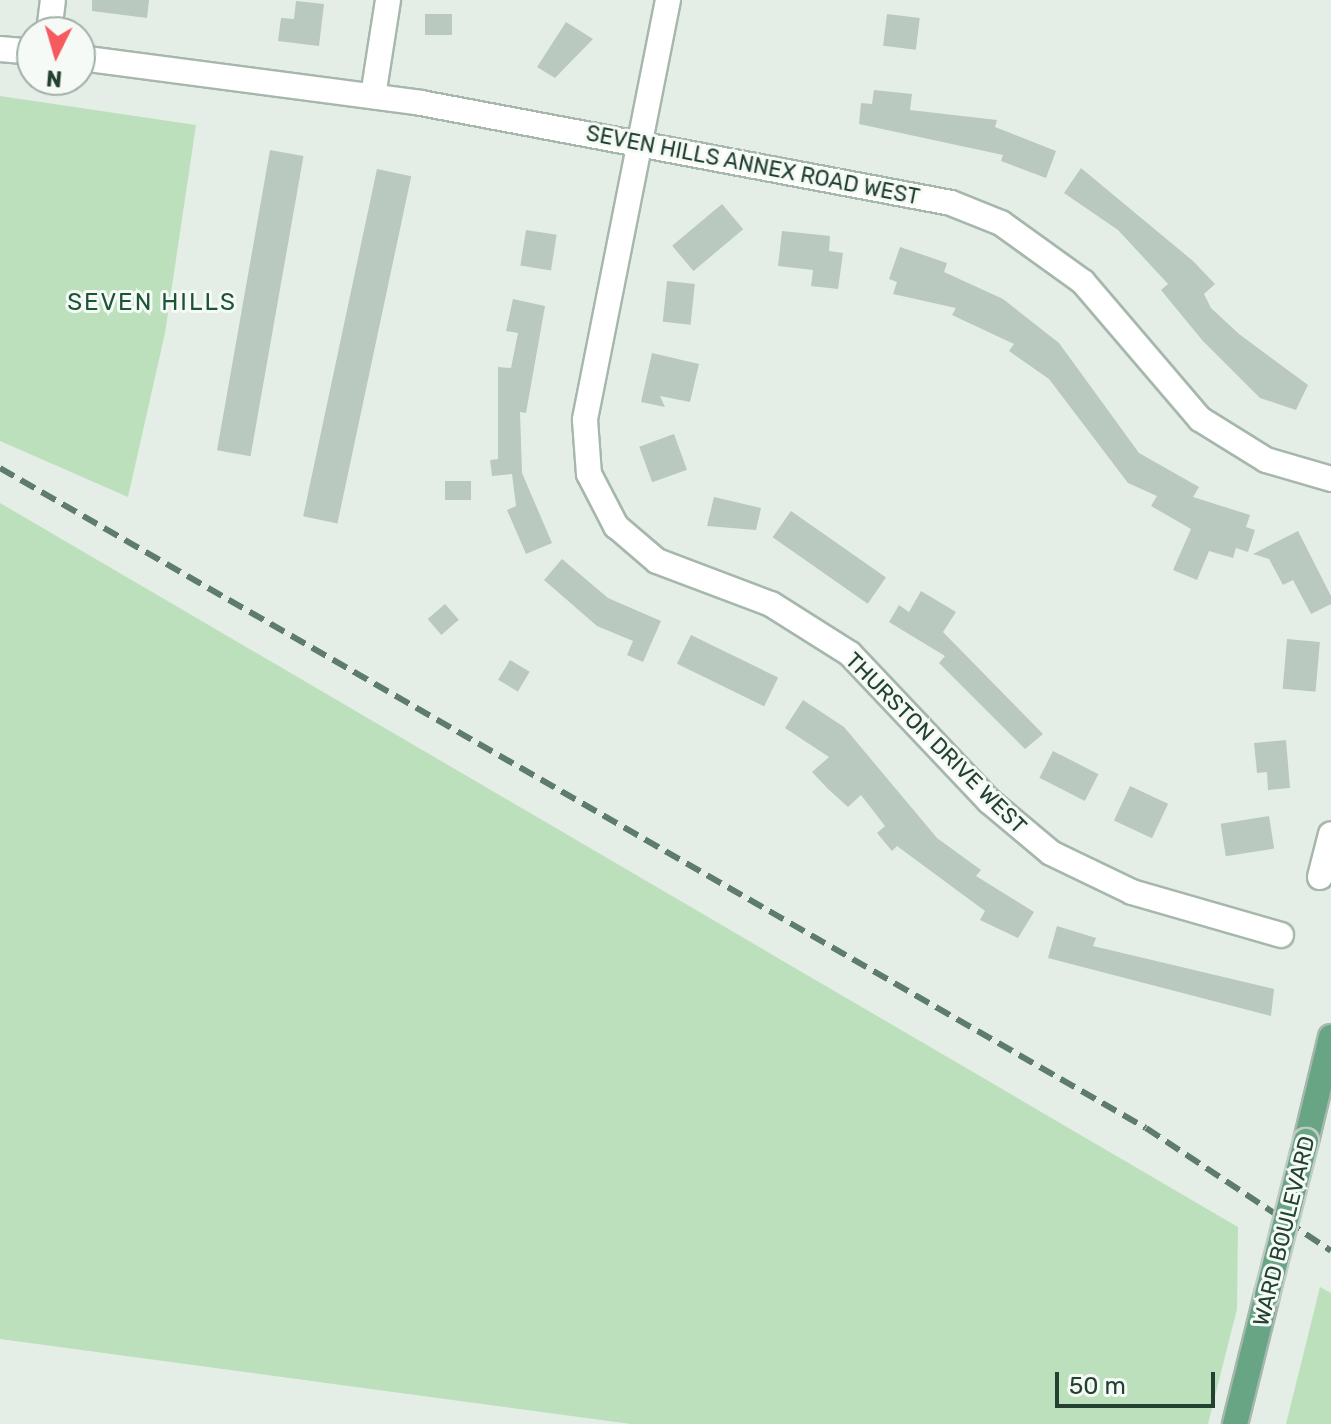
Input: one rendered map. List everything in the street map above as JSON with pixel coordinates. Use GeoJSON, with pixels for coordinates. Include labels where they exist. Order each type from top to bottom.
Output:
{"type":"FeatureCollection","features":[{"type":"Feature","properties":{"kind":"main road","name":"WARD BOULEVARD"},"geometry":{"type":"LineString","coordinates":[[1235,1424],[1331,1037]]}},
{"type":"Feature","properties":{"kind":"street"},"geometry":{"type":"LineString","coordinates":[[373,96],[388,0]]}},
{"type":"Feature","properties":{"kind":"street","name":"THURSTON DRIVE WEST"},"geometry":{"type":"LineString","coordinates":[[668,0],[585,420],[589,474],[616,526],[657,561],[771,604],[850,654],[989,801],[1051,853],[1132,892],[1281,935]]}},
{"type":"Feature","properties":{"kind":"street","name":"SEVEN HILLS ANNEX ROAD WEST"},"geometry":{"type":"LineString","coordinates":[[96,60],[373,96],[856,181],[951,203],[1001,223],[1083,282],[1200,419],[1266,460],[1331,479]]}},
{"type":"Feature","properties":{"kind":"street"},"geometry":{"type":"LineString","coordinates":[[1320,877],[1331,834]]}},
{"type":"Feature","properties":{"kind":"green space"},"geometry":{"type":"Polygon","coordinates":[[[0,96],[196,125],[165,333],[128,497],[0,441],[0,96]]]}},
{"type":"Feature","properties":{"kind":"green space"},"geometry":{"type":"Polygon","coordinates":[[[0,503],[1238,1227],[1237,1309],[1208,1424],[631,1424],[0,1339],[0,503]]]}},
{"type":"Feature","properties":{"kind":"green space"},"geometry":{"type":"Polygon","coordinates":[[[1320,1287],[1331,1293],[1331,1424],[1286,1424],[1320,1287]]]}},
{"type":"Feature","properties":{"kind":"building"},"geometry":{"type":"Polygon","coordinates":[[[92,0],[149,0],[147,18],[92,11],[92,0]]]}},
{"type":"Feature","properties":{"kind":"building"},"geometry":{"type":"Polygon","coordinates":[[[296,1],[324,4],[319,46],[278,41],[281,18],[294,19],[296,1]]]}},
{"type":"Feature","properties":{"kind":"building"},"geometry":{"type":"Polygon","coordinates":[[[425,14],[452,14],[452,35],[425,35],[425,14]]]}},
{"type":"Feature","properties":{"kind":"building"},"geometry":{"type":"Polygon","coordinates":[[[887,14],[920,18],[916,50],[883,46],[887,14]]]}},
{"type":"Feature","properties":{"kind":"building"},"geometry":{"type":"Polygon","coordinates":[[[566,22],[593,39],[555,78],[537,67],[566,22]]]}},
{"type":"Feature","properties":{"kind":"building"},"geometry":{"type":"Polygon","coordinates":[[[874,90],[912,94],[910,110],[997,120],[995,127],[1056,151],[1046,178],[1001,161],[1003,155],[859,124],[861,103],[872,104],[874,90]]]}},
{"type":"Feature","properties":{"kind":"building"},"geometry":{"type":"Polygon","coordinates":[[[270,150],[303,156],[251,456],[217,450],[270,150]]]}},
{"type":"Feature","properties":{"kind":"building"},"geometry":{"type":"Polygon","coordinates":[[[1081,168],[1193,261],[1215,284],[1204,294],[1211,308],[1239,334],[1308,385],[1296,410],[1260,398],[1202,340],[1161,290],[1168,284],[1118,230],[1064,193],[1081,168]]]}},
{"type":"Feature","properties":{"kind":"building"},"geometry":{"type":"Polygon","coordinates":[[[377,169],[411,176],[337,524],[303,516],[377,169]]]}},
{"type":"Feature","properties":{"kind":"building"},"geometry":{"type":"Polygon","coordinates":[[[722,204],[743,229],[693,271],[672,246],[722,204]]]}},
{"type":"Feature","properties":{"kind":"building"},"geometry":{"type":"Polygon","coordinates":[[[526,230],[557,235],[551,270],[520,266],[526,230]]]}},
{"type":"Feature","properties":{"kind":"building"},"geometry":{"type":"Polygon","coordinates":[[[782,231],[830,236],[829,251],[843,253],[838,289],[811,286],[813,270],[778,266],[782,231]]]}},
{"type":"Feature","properties":{"kind":"building"},"geometry":{"type":"Polygon","coordinates":[[[900,247],[947,263],[944,272],[1003,299],[1059,343],[1139,453],[1199,487],[1193,497],[1250,515],[1246,527],[1255,530],[1248,552],[1236,548],[1233,558],[1209,551],[1197,580],[1173,570],[1191,529],[1151,506],[1157,496],[1128,483],[1049,379],[1009,351],[1014,344],[952,315],[956,308],[893,294],[897,282],[889,279],[900,247]]]}},
{"type":"Feature","properties":{"kind":"building"},"geometry":{"type":"Polygon","coordinates":[[[667,281],[695,284],[691,325],[663,322],[667,281]]]}},
{"type":"Feature","properties":{"kind":"building"},"geometry":{"type":"Polygon","coordinates":[[[513,299],[545,306],[526,413],[520,412],[522,473],[552,543],[526,554],[507,510],[516,506],[512,474],[492,476],[490,460],[498,459],[498,367],[511,368],[518,333],[506,331],[513,299]]]}},
{"type":"Feature","properties":{"kind":"building"},"geometry":{"type":"Polygon","coordinates":[[[652,353],[699,364],[690,402],[660,396],[665,407],[641,402],[652,353]]]}},
{"type":"Feature","properties":{"kind":"building"},"geometry":{"type":"Polygon","coordinates":[[[674,434],[687,470],[652,482],[639,447],[674,434]]]}},
{"type":"Feature","properties":{"kind":"building"},"geometry":{"type":"Polygon","coordinates":[[[445,481],[471,481],[471,500],[445,500],[445,481]]]}},
{"type":"Feature","properties":{"kind":"building"},"geometry":{"type":"Polygon","coordinates":[[[714,497],[761,508],[756,530],[707,526],[714,497]]]}},
{"type":"Feature","properties":{"kind":"building"},"geometry":{"type":"Polygon","coordinates":[[[791,511],[886,578],[868,604],[773,537],[791,511]]]}},
{"type":"Feature","properties":{"kind":"building"},"geometry":{"type":"Polygon","coordinates":[[[1298,531],[1331,596],[1331,604],[1311,614],[1293,580],[1283,585],[1269,559],[1253,554],[1298,531]]]}},
{"type":"Feature","properties":{"kind":"building"},"geometry":{"type":"Polygon","coordinates":[[[562,559],[608,598],[661,621],[643,662],[627,655],[633,641],[597,626],[544,580],[562,559]]]}},
{"type":"Feature","properties":{"kind":"building"},"geometry":{"type":"Polygon","coordinates":[[[921,591],[956,612],[943,632],[1043,734],[1025,749],[939,663],[945,656],[889,622],[899,605],[909,612],[921,591]]]}},
{"type":"Feature","properties":{"kind":"building"},"geometry":{"type":"Polygon","coordinates":[[[445,604],[459,620],[441,635],[428,619],[445,604]]]}},
{"type":"Feature","properties":{"kind":"building"},"geometry":{"type":"Polygon","coordinates":[[[691,635],[778,678],[764,706],[677,664],[691,635]]]}},
{"type":"Feature","properties":{"kind":"building"},"geometry":{"type":"Polygon","coordinates":[[[1287,639],[1320,642],[1316,692],[1283,689],[1287,639]]]}},
{"type":"Feature","properties":{"kind":"building"},"geometry":{"type":"Polygon","coordinates":[[[510,660],[530,672],[518,692],[498,680],[510,660]]]}},
{"type":"Feature","properties":{"kind":"building"},"geometry":{"type":"Polygon","coordinates":[[[803,700],[844,727],[937,838],[981,870],[976,876],[1034,912],[1018,938],[980,920],[985,911],[897,846],[892,851],[877,833],[885,826],[861,795],[848,807],[812,772],[829,757],[785,728],[803,700]]]}},
{"type":"Feature","properties":{"kind":"building"},"geometry":{"type":"Polygon","coordinates":[[[1286,740],[1290,788],[1268,790],[1267,772],[1257,773],[1254,743],[1286,740]]]}},
{"type":"Feature","properties":{"kind":"building"},"geometry":{"type":"Polygon","coordinates":[[[1053,751],[1098,774],[1085,801],[1039,778],[1053,751]]]}},
{"type":"Feature","properties":{"kind":"building"},"geometry":{"type":"Polygon","coordinates":[[[1130,786],[1168,804],[1152,838],[1114,820],[1130,786]]]}},
{"type":"Feature","properties":{"kind":"building"},"geometry":{"type":"Polygon","coordinates":[[[1269,816],[1274,849],[1226,856],[1221,824],[1269,816]]]}},
{"type":"Feature","properties":{"kind":"building"},"geometry":{"type":"Polygon","coordinates":[[[1057,926],[1096,938],[1093,946],[1274,989],[1271,1016],[1048,958],[1057,926]]]}},
{"type":"Feature","properties":{"kind":"railway"},"geometry":{"type":"LineString","coordinates":[[0,468],[1146,1128],[1331,1251]]}},
{"type":"Feature","properties":{"kind":"district","name":"SEVEN HILLS"},"geometry":{"type":"Point","coordinates":[152,303]}}]}
